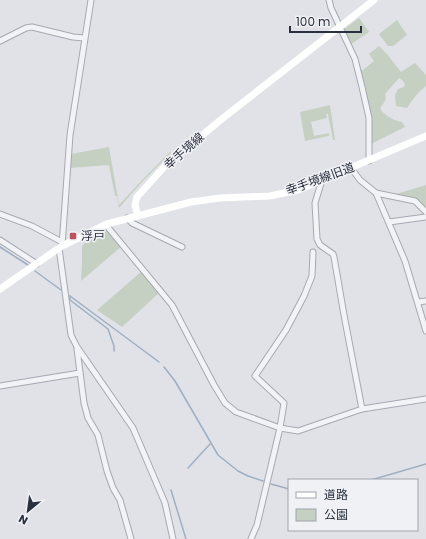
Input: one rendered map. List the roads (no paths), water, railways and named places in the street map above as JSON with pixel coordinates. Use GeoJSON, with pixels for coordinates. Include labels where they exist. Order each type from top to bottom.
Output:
{"type":"FeatureCollection","features":[{"type":"Feature","properties":{"kind":"main road","name":"幸手境線"},"geometry":{"type":"LineString","coordinates":[[138,216],[135,205],[136,197],[166,166],[223,118],[374,0]]}},
{"type":"Feature","properties":{"kind":"main road","name":"幸手境線旧道"},"geometry":{"type":"LineString","coordinates":[[138,216],[191,202],[270,196],[298,190],[426,136]]}},
{"type":"Feature","properties":{"kind":"main road"},"geometry":{"type":"LineString","coordinates":[[0,289],[61,246],[106,225],[138,216]]}},
{"type":"Feature","properties":{"kind":"street"},"geometry":{"type":"LineString","coordinates":[[91,0],[70,135],[61,246],[71,335],[77,347],[133,428],[165,503],[173,539]]}},
{"type":"Feature","properties":{"kind":"street"},"geometry":{"type":"LineString","coordinates":[[329,0],[355,59],[362,87],[369,118],[369,161]]}},
{"type":"Feature","properties":{"kind":"street"},"geometry":{"type":"LineString","coordinates":[[0,41],[26,28],[32,27],[73,37],[84,38]]}},
{"type":"Feature","properties":{"kind":"street"},"geometry":{"type":"LineString","coordinates":[[351,168],[360,180],[376,193],[405,261],[426,331]]}},
{"type":"Feature","properties":{"kind":"street"},"geometry":{"type":"LineString","coordinates":[[322,180],[315,203],[317,239],[320,245],[333,254],[334,257],[362,409]]}},
{"type":"Feature","properties":{"kind":"street"},"geometry":{"type":"LineString","coordinates":[[376,193],[415,201],[426,212]]}},
{"type":"Feature","properties":{"kind":"street"},"geometry":{"type":"LineString","coordinates":[[0,214],[32,226],[61,246]]}},
{"type":"Feature","properties":{"kind":"street"},"geometry":{"type":"LineString","coordinates":[[389,222],[426,217]]}},
{"type":"Feature","properties":{"kind":"street"},"geometry":{"type":"LineString","coordinates":[[127,218],[132,223],[182,247]]}},
{"type":"Feature","properties":{"kind":"street"},"geometry":{"type":"LineString","coordinates":[[106,225],[172,305],[214,385],[225,403],[236,412],[280,428],[298,432],[362,409],[426,399]]}},
{"type":"Feature","properties":{"kind":"street"},"geometry":{"type":"LineString","coordinates":[[0,240],[37,264]]}},
{"type":"Feature","properties":{"kind":"street"},"geometry":{"type":"LineString","coordinates":[[251,539],[257,525],[280,428],[284,403],[255,376],[286,330],[304,296],[312,276],[313,252]]}},
{"type":"Feature","properties":{"kind":"street"},"geometry":{"type":"LineString","coordinates":[[418,302],[426,301]]}},
{"type":"Feature","properties":{"kind":"street"},"geometry":{"type":"LineString","coordinates":[[77,347],[84,404],[88,418],[98,435],[107,471],[113,488],[120,500],[131,539]]}},
{"type":"Feature","properties":{"kind":"street"},"geometry":{"type":"LineString","coordinates":[[0,386],[80,373]]}},
{"type":"Feature","properties":{"kind":"waterway"},"geometry":{"type":"LineString","coordinates":[[0,247],[28,265]]}},
{"type":"Feature","properties":{"kind":"waterway"},"geometry":{"type":"LineString","coordinates":[[35,271],[61,290]]}},
{"type":"Feature","properties":{"kind":"waterway"},"geometry":{"type":"LineString","coordinates":[[70,296],[159,362]]}},
{"type":"Feature","properties":{"kind":"waterway"},"geometry":{"type":"LineString","coordinates":[[70,296],[70,300],[108,329],[114,346],[114,351]]}},
{"type":"Feature","properties":{"kind":"waterway"},"geometry":{"type":"LineString","coordinates":[[164,367],[175,381],[218,455],[238,471],[263,481]]}},
{"type":"Feature","properties":{"kind":"waterway"},"geometry":{"type":"LineString","coordinates":[[188,468],[210,444]]}},
{"type":"Feature","properties":{"kind":"waterway"},"geometry":{"type":"LineString","coordinates":[[374,479],[426,464]]}},
{"type":"Feature","properties":{"kind":"waterway"},"geometry":{"type":"LineString","coordinates":[[271,484],[288,489]]}},
{"type":"Feature","properties":{"kind":"waterway"},"geometry":{"type":"LineString","coordinates":[[171,490],[186,539]]}},
{"type":"Feature","properties":{"kind":"place","name":"浮戸"},"geometry":{"type":"Point","coordinates":[73,236]}}]}
